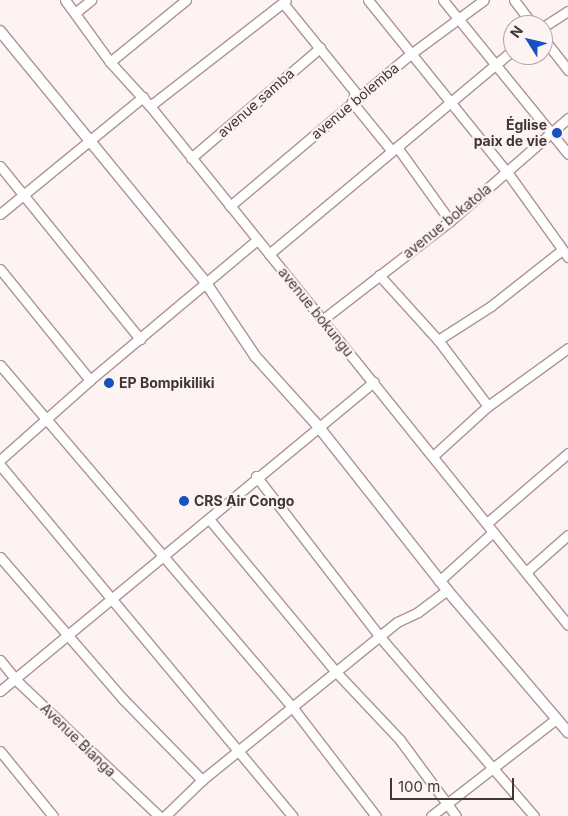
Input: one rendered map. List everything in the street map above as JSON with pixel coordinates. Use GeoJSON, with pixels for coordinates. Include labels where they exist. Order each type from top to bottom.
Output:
{"type":"FeatureCollection","features":[{"type":"Feature","properties":{"kind":"street","name":"avenue bokungu"},"geometry":{"type":"LineString","coordinates":[[64,0],[110,62],[143,97],[568,625]]}},
{"type":"Feature","properties":{"kind":"street"},"geometry":{"type":"LineString","coordinates":[[75,13],[91,0]]}},
{"type":"Feature","properties":{"kind":"street"},"geometry":{"type":"LineString","coordinates":[[110,62],[186,0]]}},
{"type":"Feature","properties":{"kind":"street"},"geometry":{"type":"LineString","coordinates":[[368,0],[507,172],[565,253],[492,306],[438,340]]}},
{"type":"Feature","properties":{"kind":"street"},"geometry":{"type":"LineString","coordinates":[[443,0],[568,154]]}},
{"type":"Feature","properties":{"kind":"street","name":"avenue bolemba"},"geometry":{"type":"LineString","coordinates":[[230,206],[412,53],[484,0]]}},
{"type":"Feature","properties":{"kind":"street"},"geometry":{"type":"LineString","coordinates":[[514,0],[525,15]]}},
{"type":"Feature","properties":{"kind":"street"},"geometry":{"type":"LineString","coordinates":[[150,106],[285,2],[355,92],[352,102],[394,148],[450,221]]}},
{"type":"Feature","properties":{"kind":"street"},"geometry":{"type":"LineString","coordinates":[[553,21],[568,11]]}},
{"type":"Feature","properties":{"kind":"street"},"geometry":{"type":"LineString","coordinates":[[0,31],[91,140],[206,284],[255,356],[318,426],[447,590],[568,731]]}},
{"type":"Feature","properties":{"kind":"street","name":"avenue samba"},"geometry":{"type":"LineString","coordinates":[[192,158],[320,48]]}},
{"type":"Feature","properties":{"kind":"street"},"geometry":{"type":"LineString","coordinates":[[553,51],[568,70]]}},
{"type":"Feature","properties":{"kind":"street"},"geometry":{"type":"LineString","coordinates":[[269,254],[449,101],[503,58]]}},
{"type":"Feature","properties":{"kind":"street"},"geometry":{"type":"LineString","coordinates":[[0,214],[143,97]]}},
{"type":"Feature","properties":{"kind":"street","name":"avenue bokatola"},"geometry":{"type":"LineString","coordinates":[[322,320],[450,221],[552,134],[568,118]]}},
{"type":"Feature","properties":{"kind":"street"},"geometry":{"type":"LineString","coordinates":[[0,166],[140,339]]}},
{"type":"Feature","properties":{"kind":"street"},"geometry":{"type":"LineString","coordinates":[[0,460],[90,380],[257,240]]}},
{"type":"Feature","properties":{"kind":"street"},"geometry":{"type":"LineString","coordinates":[[0,269],[90,380]]}},
{"type":"Feature","properties":{"kind":"street"},"geometry":{"type":"LineString","coordinates":[[379,275],[438,340],[488,406]]}},
{"type":"Feature","properties":{"kind":"street"},"geometry":{"type":"LineString","coordinates":[[433,456],[488,406],[566,353]]}},
{"type":"Feature","properties":{"kind":"street"},"geometry":{"type":"LineString","coordinates":[[0,365],[46,421],[163,553],[293,708],[376,816]]}},
{"type":"Feature","properties":{"kind":"street"},"geometry":{"type":"LineString","coordinates":[[0,691],[16,680],[113,598],[163,553],[209,518],[256,476],[374,382]]}},
{"type":"Feature","properties":{"kind":"street"},"geometry":{"type":"LineString","coordinates":[[487,523],[568,453]]}},
{"type":"Feature","properties":{"kind":"street"},"geometry":{"type":"LineString","coordinates":[[0,465],[113,598],[237,752],[292,816]]}},
{"type":"Feature","properties":{"kind":"street"},"geometry":{"type":"LineString","coordinates":[[256,476],[380,637],[495,768],[534,816]]}},
{"type":"Feature","properties":{"kind":"street"},"geometry":{"type":"LineString","coordinates":[[209,518],[336,672],[400,740],[456,816]]}},
{"type":"Feature","properties":{"kind":"street"},"geometry":{"type":"LineString","coordinates":[[439,580],[493,532]]}},
{"type":"Feature","properties":{"kind":"street"},"geometry":{"type":"LineString","coordinates":[[526,572],[568,535]]}},
{"type":"Feature","properties":{"kind":"street"},"geometry":{"type":"LineString","coordinates":[[0,557],[69,634],[122,698],[202,780]]}},
{"type":"Feature","properties":{"kind":"street"},"geometry":{"type":"LineString","coordinates":[[165,816],[202,780],[336,672],[380,637],[447,590]]}},
{"type":"Feature","properties":{"kind":"street","name":"Avenue Bianga"},"geometry":{"type":"LineString","coordinates":[[0,660],[16,680],[159,816]]}},
{"type":"Feature","properties":{"kind":"street"},"geometry":{"type":"LineString","coordinates":[[431,816],[556,719]]}},
{"type":"Feature","properties":{"kind":"street"},"geometry":{"type":"LineString","coordinates":[[0,751],[53,816]]}},
{"type":"Feature","properties":{"kind":"place","name":"Église paix de vie"},"geometry":{"type":"Point","coordinates":[557,133]}},
{"type":"Feature","properties":{"kind":"place","name":"EP Bompikiliki"},"geometry":{"type":"Point","coordinates":[109,383]}},
{"type":"Feature","properties":{"kind":"place","name":"CRS Air Congo"},"geometry":{"type":"Point","coordinates":[184,501]}}]}
